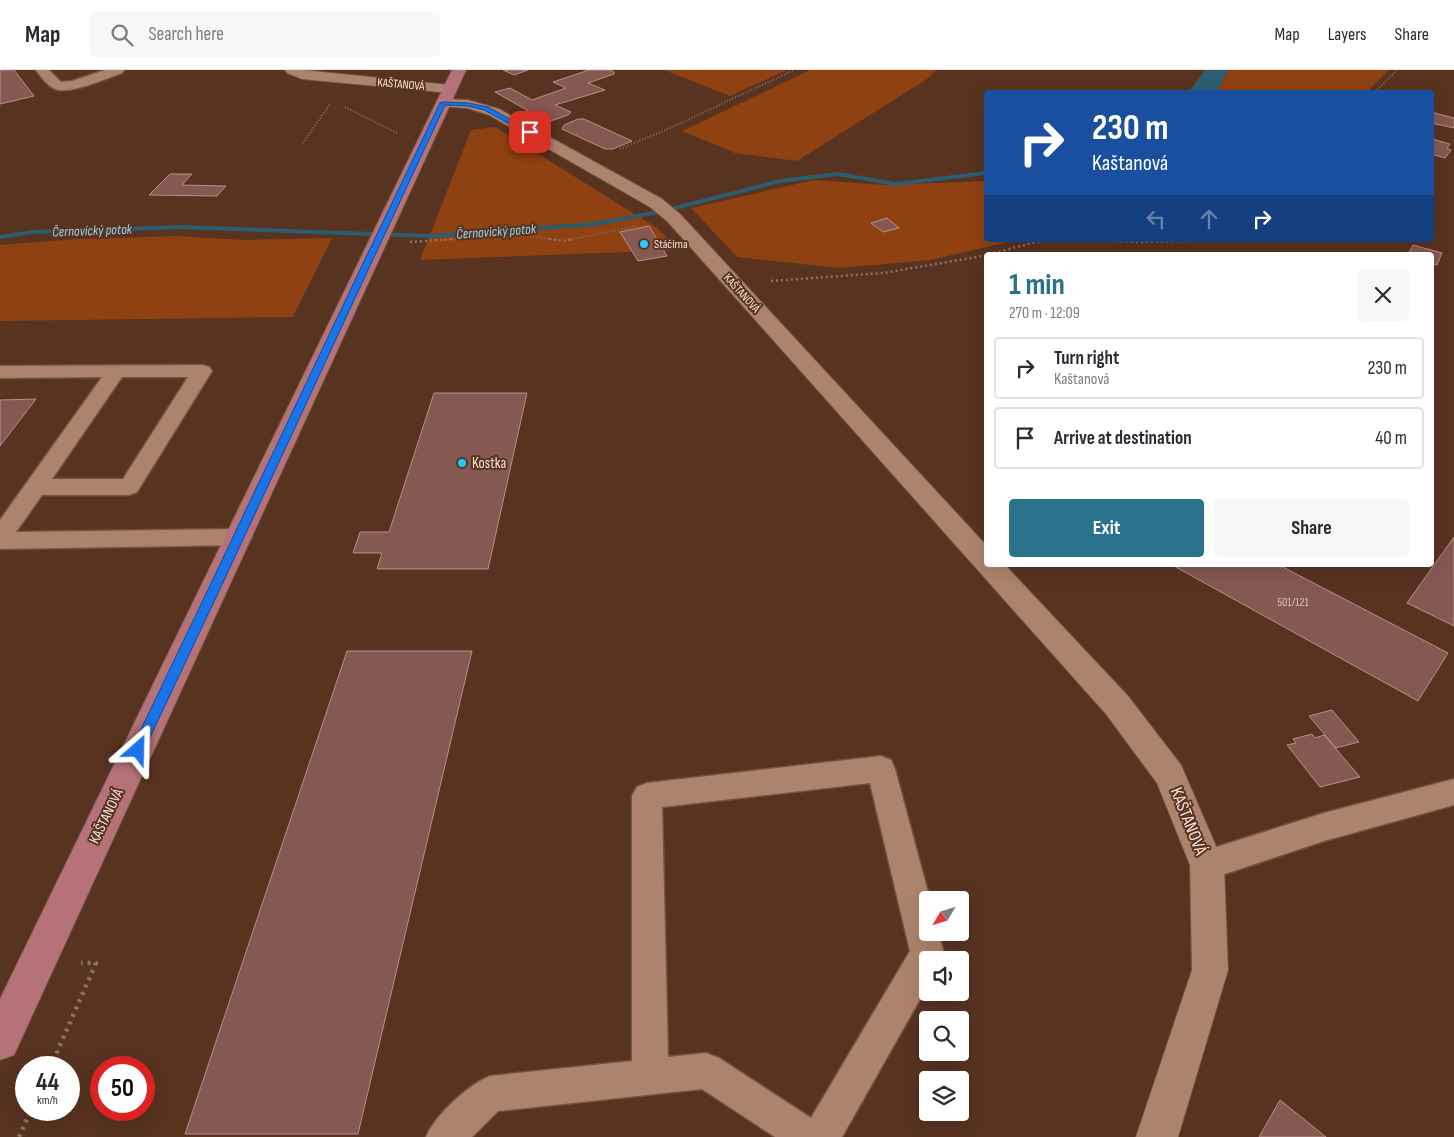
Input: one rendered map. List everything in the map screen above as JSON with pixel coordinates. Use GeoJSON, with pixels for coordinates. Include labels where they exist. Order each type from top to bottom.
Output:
{"type":"FeatureCollection","features":[{"type":"Feature","properties":{"kind":"main road","name":"KAŠTANOVÁ"},"geometry":{"type":"LineString","coordinates":[[0,1041],[240,537],[459,70]]}},
{"type":"Feature","properties":{"kind":"street","name":"KAŠTANOVÁ"},"geometry":{"type":"LineString","coordinates":[[292,70],[302,75],[450,89]]}},
{"type":"Feature","properties":{"kind":"street","name":"KAŠTANOVÁ"},"geometry":{"type":"LineString","coordinates":[[443,103],[468,104],[486,108],[656,203],[674,218],[984,560]]}},
{"type":"Feature","properties":{"kind":"street","name":"KAŠTANOVÁ"},"geometry":{"type":"LineString","coordinates":[[991,567],[1116,705],[1170,775],[1206,865],[1210,970],[1157,1137]]}},
{"type":"Feature","properties":{"kind":"lane"},"geometry":{"type":"LineString","coordinates":[[42,70],[58,86],[73,85],[118,70]]}},
{"type":"Feature","properties":{"kind":"lane"},"geometry":{"type":"LineString","coordinates":[[0,540],[116,371]]}},
{"type":"Feature","properties":{"kind":"lane"},"geometry":{"type":"LineString","coordinates":[[0,372],[202,371],[129,486],[35,488]]}},
{"type":"Feature","properties":{"kind":"lane"},"geometry":{"type":"LineString","coordinates":[[0,540],[240,537]]}},
{"type":"Feature","properties":{"kind":"lane"},"geometry":{"type":"LineString","coordinates":[[650,1076],[647,796],[881,769],[927,953],[822,1137]]}},
{"type":"Feature","properties":{"kind":"lane"},"geometry":{"type":"LineString","coordinates":[[1206,865],[1324,828],[1454,792]]}},
{"type":"Feature","properties":{"kind":"lane"},"geometry":{"type":"LineString","coordinates":[[445,1137],[490,1094],[706,1071],[808,1137]]}},
{"type":"Feature","properties":{"kind":"path"},"geometry":{"type":"LineString","coordinates":[[584,163],[668,129],[794,70]]}},
{"type":"Feature","properties":{"kind":"path"},"geometry":{"type":"LineString","coordinates":[[1378,90],[1397,70]]}},
{"type":"Feature","properties":{"kind":"path"},"geometry":{"type":"LineString","coordinates":[[303,143],[348,79]]}},
{"type":"Feature","properties":{"kind":"path"},"geometry":{"type":"LineString","coordinates":[[381,233],[519,235],[564,241],[674,218]]}},
{"type":"Feature","properties":{"kind":"path"},"geometry":{"type":"LineString","coordinates":[[998,252],[1036,242]]}},
{"type":"Feature","properties":{"kind":"path"},"geometry":{"type":"LineString","coordinates":[[733,283],[884,273],[984,255]]}},
{"type":"Feature","properties":{"kind":"path"},"geometry":{"type":"LineString","coordinates":[[19,1137],[26,1121]]}},
{"type":"Feature","properties":{"kind":"shaded area"},"geometry":{"type":"Polygon","coordinates":[[[664,70],[787,70],[730,96],[664,70]]]}},
{"type":"Feature","properties":{"kind":"shaded area"},"geometry":{"type":"Polygon","coordinates":[[[810,70],[936,70],[927,79],[797,161],[735,153],[682,131],[810,70]]]}},
{"type":"Feature","properties":{"kind":"shaded area"},"geometry":{"type":"Polygon","coordinates":[[[1229,70],[1389,70],[1369,90],[1217,90],[1229,70]]]}},
{"type":"Feature","properties":{"kind":"shaded area"},"geometry":{"type":"Polygon","coordinates":[[[495,127],[657,228],[679,250],[420,260],[471,130],[495,127]]]}},
{"type":"Feature","properties":{"kind":"shaded area"},"geometry":{"type":"Polygon","coordinates":[[[814,180],[886,185],[984,181],[984,242],[1008,242],[930,260],[839,268],[737,257],[691,208],[814,180]]]}},
{"type":"Feature","properties":{"kind":"shaded area"},"geometry":{"type":"Polygon","coordinates":[[[176,236],[245,240],[332,238],[293,317],[0,321],[0,245],[77,239],[176,236]]]}},
{"type":"Feature","properties":{"kind":"water"},"geometry":{"type":"Polygon","coordinates":[[[1205,70],[1229,70],[1217,90],[1189,90],[1205,70]]]}},
{"type":"Feature","properties":{"kind":"building"},"geometry":{"type":"Polygon","coordinates":[[[0,70],[14,70],[34,96],[0,104],[0,70]]]}},
{"type":"Feature","properties":{"kind":"building"},"geometry":{"type":"Polygon","coordinates":[[[503,70],[528,70],[514,75],[503,70]]]}},
{"type":"Feature","properties":{"kind":"building"},"geometry":{"type":"Polygon","coordinates":[[[589,70],[610,70],[614,74],[588,83],[605,90],[555,105],[571,112],[554,120],[546,121],[495,92],[510,88],[532,100],[566,88],[553,82],[589,70]]]}},
{"type":"Feature","properties":{"kind":"building"},"geometry":{"type":"Polygon","coordinates":[[[1434,113],[1454,118],[1454,128],[1434,124],[1434,113]]]}},
{"type":"Feature","properties":{"kind":"building"},"geometry":{"type":"Polygon","coordinates":[[[578,119],[584,119],[632,141],[613,149],[605,149],[562,129],[564,125],[578,119]]]}},
{"type":"Feature","properties":{"kind":"building"},"geometry":{"type":"Polygon","coordinates":[[[1434,140],[1450,144],[1447,148],[1451,150],[1445,158],[1434,155],[1434,140]]]}},
{"type":"Feature","properties":{"kind":"building"},"geometry":{"type":"Polygon","coordinates":[[[170,174],[192,174],[182,185],[226,186],[217,196],[149,195],[170,174]]]}},
{"type":"Feature","properties":{"kind":"building"},"geometry":{"type":"Polygon","coordinates":[[[887,218],[899,228],[883,232],[871,223],[887,218]]]}},
{"type":"Feature","properties":{"kind":"building","name":"Stáčírna"},"geometry":{"type":"Polygon","coordinates":[[[649,226],[667,256],[638,261],[620,232],[649,226]]]}},
{"type":"Feature","properties":{"kind":"building"},"geometry":{"type":"Polygon","coordinates":[[[1413,245],[1442,253],[1437,265],[1434,264],[1434,252],[1410,252],[1413,245]]]}},
{"type":"Feature","properties":{"kind":"building","name":"Kostka"},"geometry":{"type":"Polygon","coordinates":[[[434,393],[527,393],[488,569],[377,569],[382,553],[353,553],[360,532],[389,532],[434,393]]]}},
{"type":"Feature","properties":{"kind":"building"},"geometry":{"type":"Polygon","coordinates":[[[36,399],[0,446],[0,400],[36,399]]]}},
{"type":"Feature","properties":{"kind":"building"},"geometry":{"type":"Polygon","coordinates":[[[1454,537],[1454,626],[1407,603],[1454,537]]]}},
{"type":"Feature","properties":{"kind":"building"},"geometry":{"type":"Polygon","coordinates":[[[1176,567],[1283,567],[1448,653],[1418,701],[1176,567]]]}},
{"type":"Feature","properties":{"kind":"building"},"geometry":{"type":"Polygon","coordinates":[[[347,651],[472,651],[358,1134],[185,1134],[347,651]]]}},
{"type":"Feature","properties":{"kind":"building"},"geometry":{"type":"Polygon","coordinates":[[[1332,710],[1359,742],[1336,748],[1309,716],[1332,710]]]}},
{"type":"Feature","properties":{"kind":"building"},"geometry":{"type":"Polygon","coordinates":[[[1312,734],[1315,738],[1324,735],[1360,777],[1320,787],[1287,745],[1296,743],[1293,739],[1312,734]]]}},
{"type":"Feature","properties":{"kind":"building"},"geometry":{"type":"Polygon","coordinates":[[[1280,1100],[1326,1137],[1259,1137],[1280,1100]]]}},
{"type":"Feature","properties":{"kind":"waterway","name":"Černovický potok"},"geometry":{"type":"LineString","coordinates":[[0,237],[32,232],[182,227],[428,236],[595,224],[664,211],[780,181],[838,174],[896,184],[984,173]]}},
{"type":"Feature","properties":{"kind":"place","name":"Stáčírna"},"geometry":{"type":"Point","coordinates":[644,244]}},
{"type":"Feature","properties":{"kind":"place","name":"Kostka"},"geometry":{"type":"Point","coordinates":[462,463]}},
{"type":"Feature","properties":{"kind":"route"},"geometry":{"type":"LineString","coordinates":[[138,750],[240,537],[329,341],[443,103],[468,104],[486,108],[530,132]]}}]}
